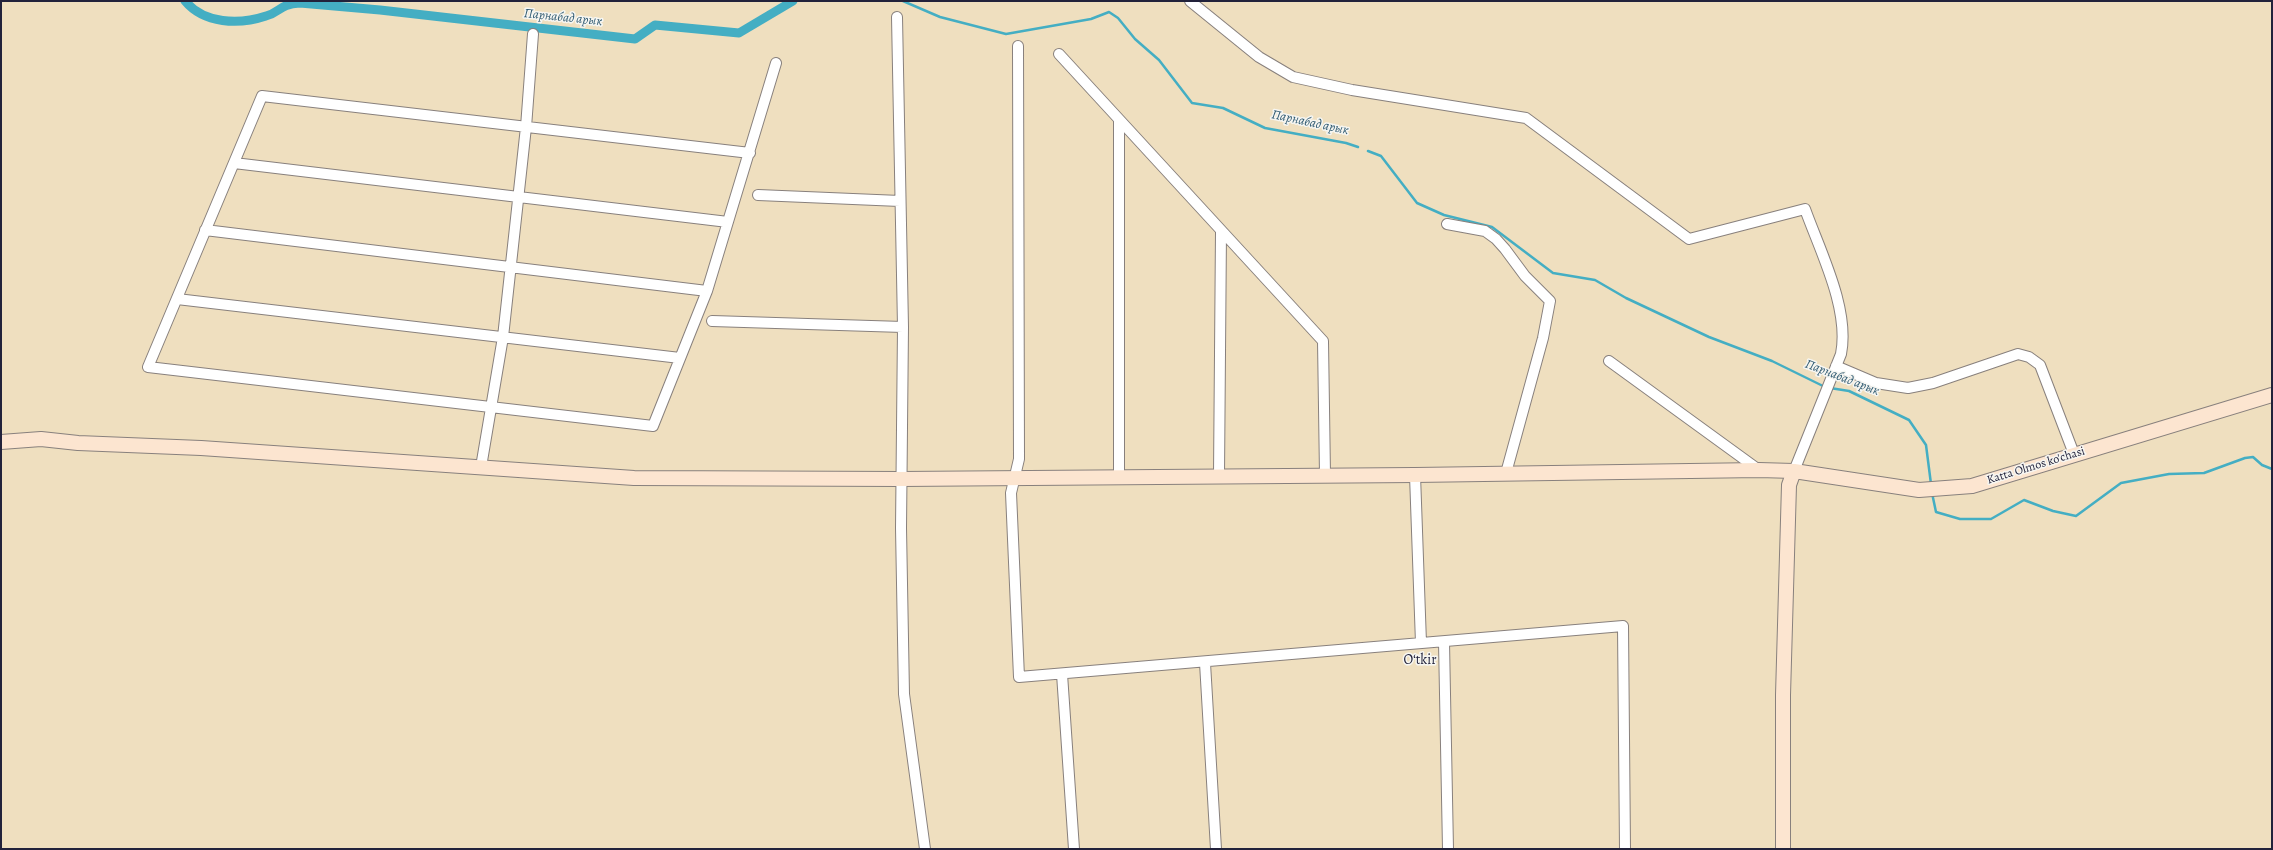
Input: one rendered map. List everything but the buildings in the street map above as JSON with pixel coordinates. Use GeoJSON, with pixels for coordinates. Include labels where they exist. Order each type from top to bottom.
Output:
{"type":"FeatureCollection","features":[{"type":"Feature","properties":{"kind":"street"},"geometry":{"type":"LineString","coordinates":[[1190,1],[1259,56],[1293,77],[1345,89],[1526,118],[1689,239],[1805,209],[1834,289],[1842,322],[1843,346],[1789,485],[1783,695],[1783,849]]}},
{"type":"Feature","properties":{"kind":"street"},"geometry":{"type":"LineString","coordinates":[[897,18],[903,327],[901,479],[904,694],[925,849]]}},
{"type":"Feature","properties":{"kind":"street"},"geometry":{"type":"LineString","coordinates":[[481,467],[503,337],[517,197],[526,127],[533,34]]}},
{"type":"Feature","properties":{"kind":"street"},"geometry":{"type":"LineString","coordinates":[[1018,46],[1019,459],[1011,493],[1019,677],[1205,663],[1623,626],[1626,849]]}},
{"type":"Feature","properties":{"kind":"street"},"geometry":{"type":"LineString","coordinates":[[1059,54],[1119,120],[1140,140],[1221,231],[1323,341],[1325,475]]}},
{"type":"Feature","properties":{"kind":"street"},"geometry":{"type":"LineString","coordinates":[[750,153],[262,96],[148,367],[653,426],[707,291],[750,153],[776,62]]}},
{"type":"Feature","properties":{"kind":"street"},"geometry":{"type":"LineString","coordinates":[[1119,120],[1119,477]]}},
{"type":"Feature","properties":{"kind":"street"},"geometry":{"type":"LineString","coordinates":[[234,163],[728,222]]}},
{"type":"Feature","properties":{"kind":"street"},"geometry":{"type":"LineString","coordinates":[[758,195],[900,201]]}},
{"type":"Feature","properties":{"kind":"street"},"geometry":{"type":"LineString","coordinates":[[1446,224],[1485,231],[1496,239],[1525,276],[1550,301],[1543,338],[1506,473]]}},
{"type":"Feature","properties":{"kind":"street"},"geometry":{"type":"LineString","coordinates":[[205,230],[707,291]]}},
{"type":"Feature","properties":{"kind":"street"},"geometry":{"type":"LineString","coordinates":[[1219,475],[1221,231]]}},
{"type":"Feature","properties":{"kind":"street"},"geometry":{"type":"LineString","coordinates":[[177,299],[680,358]]}},
{"type":"Feature","properties":{"kind":"street"},"geometry":{"type":"LineString","coordinates":[[712,321],[903,327]]}},
{"type":"Feature","properties":{"kind":"street"},"geometry":{"type":"LineString","coordinates":[[1836,366],[1876,383],[1908,388],[1933,383],[2018,354],[2030,357],[2042,368],[2074,454]]}},
{"type":"Feature","properties":{"kind":"street"},"geometry":{"type":"LineString","coordinates":[[1609,361],[1759,470]]}},
{"type":"Feature","properties":{"kind":"street","name":"Katta Olmos ko'chasi"},"geometry":{"type":"LineString","coordinates":[[1,442],[41,438],[78,442],[201,448],[634,478],[901,479],[1219,475],[1414,475],[1759,470],[1794,471],[1919,490],[1943,490],[1972,486],[2074,454],[2227,410],[2272,395]]}},
{"type":"Feature","properties":{"kind":"street"},"geometry":{"type":"LineString","coordinates":[[1414,475],[1421,643]]}},
{"type":"Feature","properties":{"kind":"street"},"geometry":{"type":"LineString","coordinates":[[1444,642],[1448,849]]}},
{"type":"Feature","properties":{"kind":"street"},"geometry":{"type":"LineString","coordinates":[[1205,663],[1216,849]]}},
{"type":"Feature","properties":{"kind":"street"},"geometry":{"type":"LineString","coordinates":[[1062,674],[1074,849]]}},
{"type":"Feature","properties":{"kind":"waterway","name":"Парнабад арык"},"geometry":{"type":"LineString","coordinates":[[185,1],[193,9],[202,14],[222,20],[245,21],[256,19],[271,14],[284,6],[300,3],[380,10],[635,39],[655,25],[739,33],[793,1]]}},
{"type":"Feature","properties":{"kind":"waterway","name":"Парнабад арык"},"geometry":{"type":"LineString","coordinates":[[903,1],[940,17],[1006,34],[1091,19],[1109,12],[1118,18],[1135,39],[1159,60],[1192,103],[1223,108],[1265,128],[1346,143],[1358,147]]}},
{"type":"Feature","properties":{"kind":"waterway","name":"Парнабад арык"},"geometry":{"type":"LineString","coordinates":[[1368,151],[1381,156],[1417,203],[1444,215],[1492,227],[1553,273],[1595,280],[1626,298],[1709,337],[1772,361],[1825,387]]}},
{"type":"Feature","properties":{"kind":"waterway","name":"Парнабад арык"},"geometry":{"type":"LineString","coordinates":[[1830,388],[1849,391],[1909,420],[1926,445],[1931,484]]}},
{"type":"Feature","properties":{"kind":"waterway","name":"Парнабад арык"},"geometry":{"type":"LineString","coordinates":[[1932,493],[1936,512],[1960,519],[1991,519],[2024,500],[2053,511],[2076,516],[2121,483],[2169,474],[2204,473],[2245,458],[2253,457],[2262,465],[2272,469]]}},
{"type":"Feature","properties":{"kind":"district","name":"Oʻtkir"},"geometry":{"type":"Point","coordinates":[1420,661]}}]}
